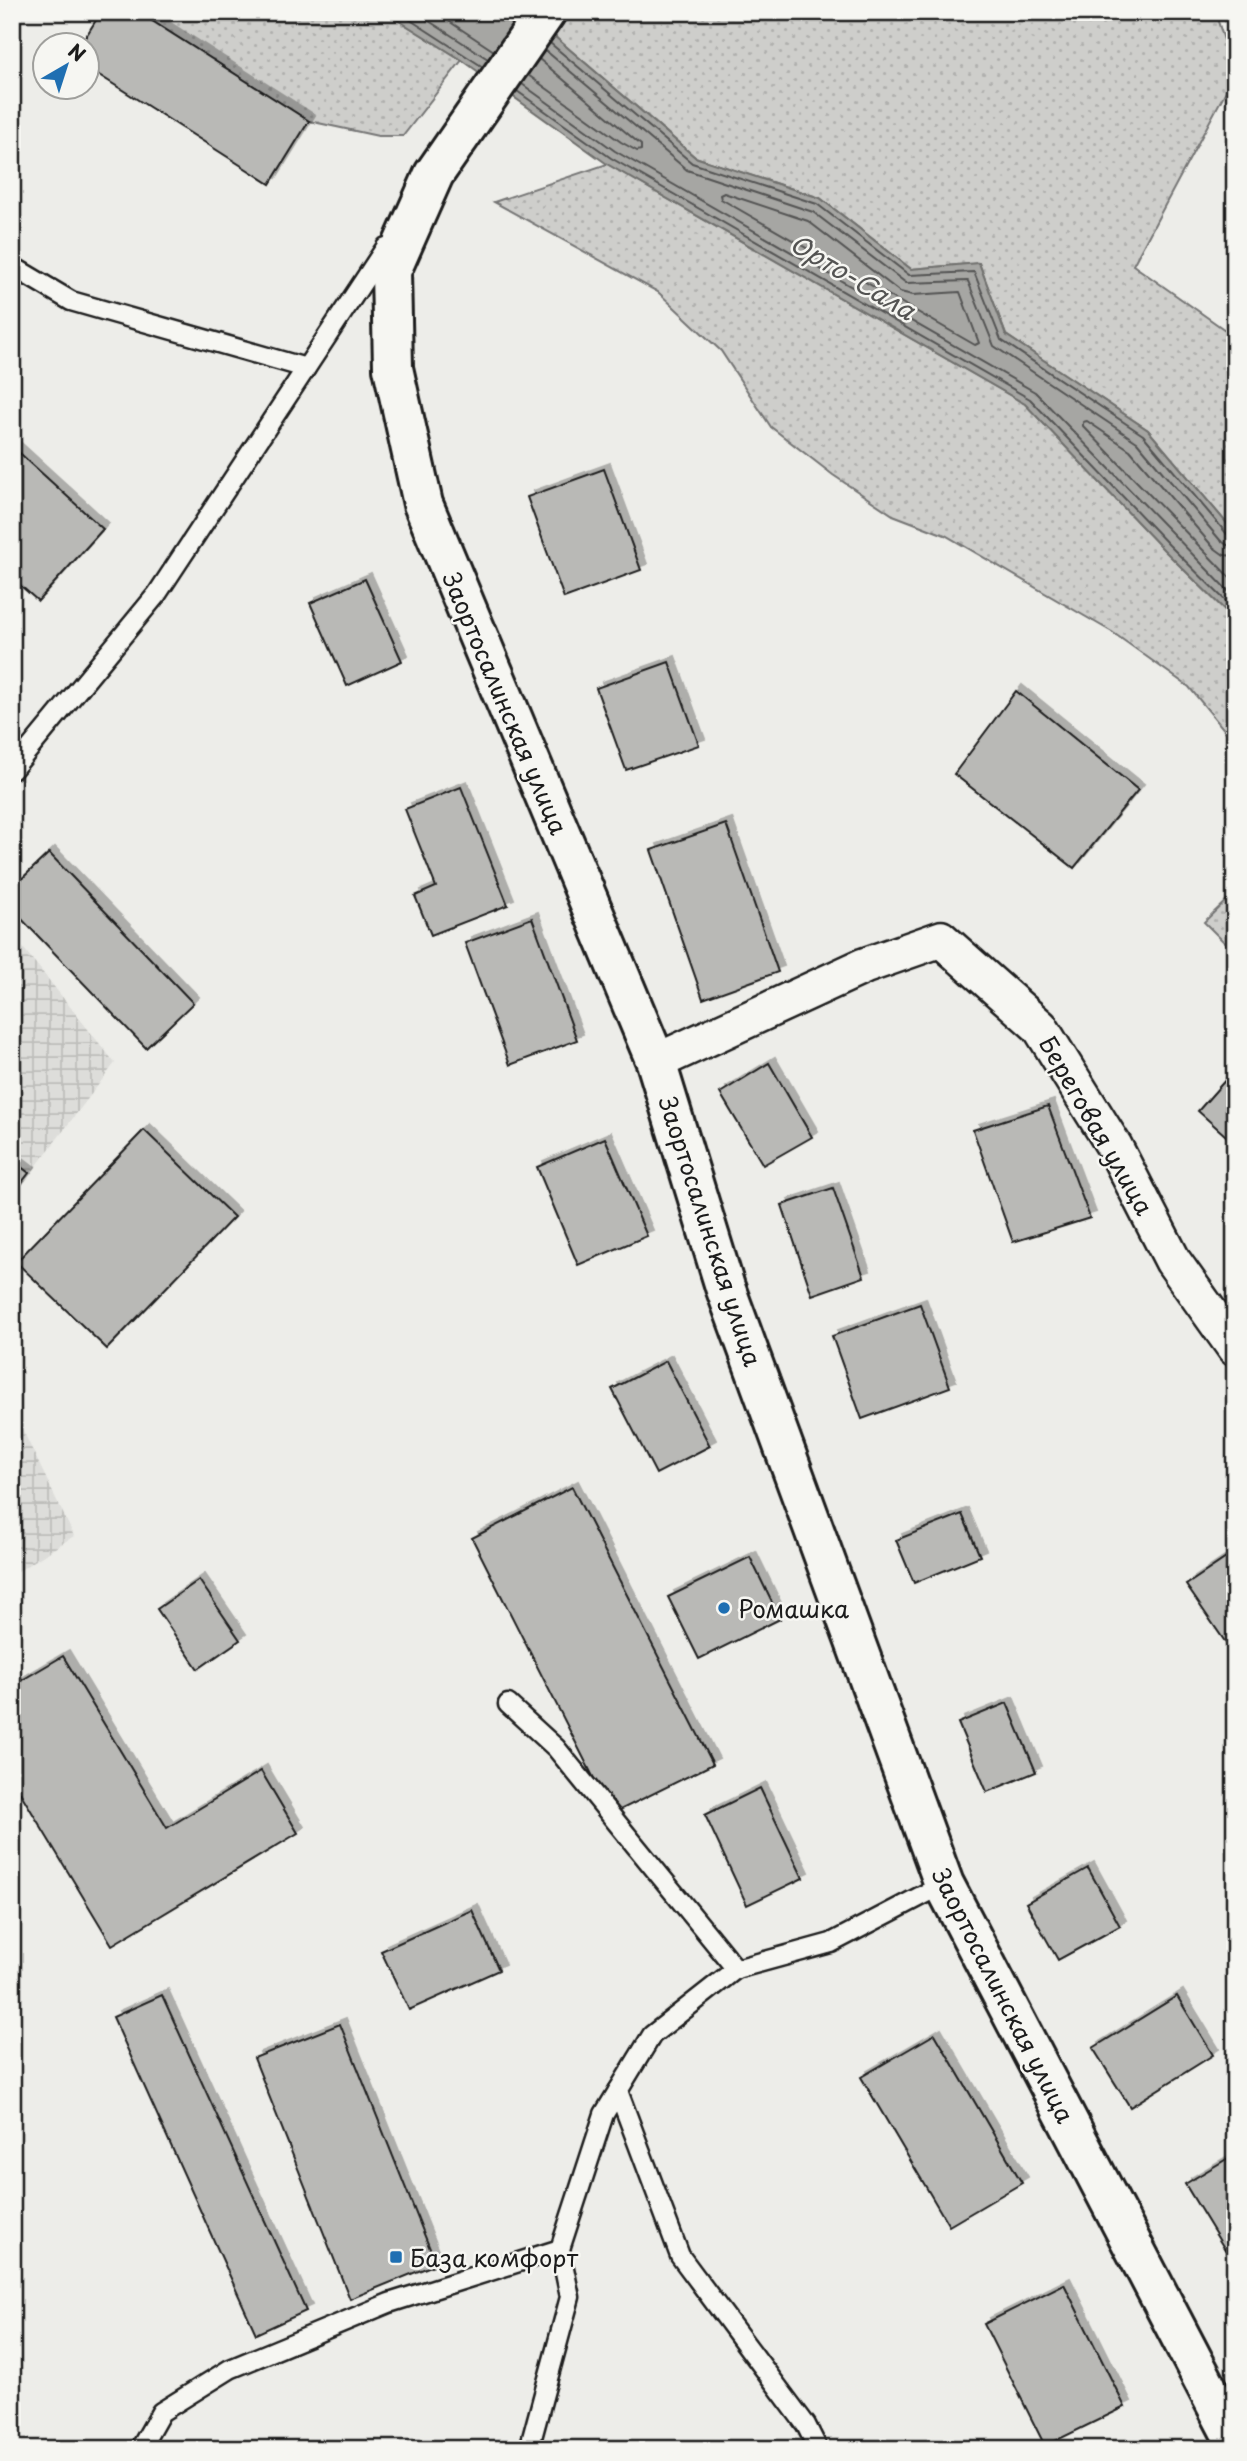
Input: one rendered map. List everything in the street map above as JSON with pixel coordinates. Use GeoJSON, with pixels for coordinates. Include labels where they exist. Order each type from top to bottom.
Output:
{"type":"FeatureCollection","features":[{"type":"Feature","properties":{"kind":"street","name":"Заортосалинская улица"},"geometry":{"type":"LineString","coordinates":[[546,12],[434,174],[391,271],[393,368],[423,504],[656,1062],[725,1287],[944,1884],[1235,2441]]}},
{"type":"Feature","properties":{"kind":"street","name":"Береговая улица"},"geometry":{"type":"LineString","coordinates":[[656,1062],[864,965],[941,939],[1040,1027],[1114,1146],[1173,1261],[1235,1348]]}},
{"type":"Feature","properties":{"kind":"lane"},"geometry":{"type":"LineString","coordinates":[[12,771],[156,594],[434,174]]}},
{"type":"Feature","properties":{"kind":"lane"},"geometry":{"type":"LineString","coordinates":[[12,266],[71,301],[306,368]]}},
{"type":"Feature","properties":{"kind":"lane"},"geometry":{"type":"LineString","coordinates":[[508,1704],[556,1748],[736,1969]]}},
{"type":"Feature","properties":{"kind":"lane"},"geometry":{"type":"LineString","coordinates":[[529,2449],[570,2297],[560,2249],[604,2114],[652,2035],[736,1969],[831,1943],[944,1884]]}},
{"type":"Feature","properties":{"kind":"lane"},"geometry":{"type":"LineString","coordinates":[[618,2091],[680,2256],[806,2425],[818,2449]]}},
{"type":"Feature","properties":{"kind":"lane"},"geometry":{"type":"LineString","coordinates":[[140,2449],[161,2412],[230,2369],[389,2303],[560,2249]]}},
{"type":"Feature","properties":{"kind":"shaded area"},"geometry":{"type":"Polygon","coordinates":[[[138,12],[385,12],[462,60],[403,136],[378,136],[309,121],[138,12]]]}},
{"type":"Feature","properties":{"kind":"shaded area"},"geometry":{"type":"Polygon","coordinates":[[[526,12],[1215,12],[1235,74],[1133,265],[1235,337],[1235,533],[1148,430],[1006,335],[979,263],[911,269],[820,198],[695,157],[526,12]]]}},
{"type":"Feature","properties":{"kind":"shaded area"},"geometry":{"type":"Polygon","coordinates":[[[607,164],[1025,404],[1164,550],[1235,620],[1235,743],[1189,687],[1112,632],[945,535],[893,515],[833,475],[771,427],[721,351],[658,292],[494,202],[607,164]]]}},
{"type":"Feature","properties":{"kind":"shaded area"},"geometry":{"type":"Polygon","coordinates":[[[1235,892],[1235,953],[1204,922],[1235,892]]]}},
{"type":"Feature","properties":{"kind":"shaded area"},"geometry":{"type":"Polygon","coordinates":[[[12,934],[115,1063],[12,1198],[12,934]]]}},
{"type":"Feature","properties":{"kind":"shaded area"},"geometry":{"type":"Polygon","coordinates":[[[12,1408],[74,1536],[12,1575],[12,1408]]]}},
{"type":"Feature","properties":{"kind":"water","name":"Орто-Сала"},"geometry":{"type":"Polygon","coordinates":[[[385,12],[526,12],[695,157],[820,198],[911,269],[979,263],[1006,335],[1148,430],[1235,533],[1235,620],[1164,550],[1025,404],[607,164],[462,60],[385,12]]]}},
{"type":"Feature","properties":{"kind":"building"},"geometry":{"type":"Polygon","coordinates":[[[101,12],[138,12],[309,121],[270,184],[102,77],[102,32],[89,32],[101,12]]]}},
{"type":"Feature","properties":{"kind":"building"},"geometry":{"type":"Polygon","coordinates":[[[12,446],[103,529],[38,601],[12,578],[12,446]]]}},
{"type":"Feature","properties":{"kind":"building"},"geometry":{"type":"Polygon","coordinates":[[[604,469],[641,570],[564,598],[527,497],[604,469]]]}},
{"type":"Feature","properties":{"kind":"building"},"geometry":{"type":"Polygon","coordinates":[[[365,579],[402,661],[347,686],[310,603],[365,579]]]}},
{"type":"Feature","properties":{"kind":"building"},"geometry":{"type":"Polygon","coordinates":[[[669,662],[699,745],[626,770],[596,688],[669,662]]]}},
{"type":"Feature","properties":{"kind":"building"},"geometry":{"type":"Polygon","coordinates":[[[1016,691],[1138,790],[1074,868],[954,774],[1016,691]]]}},
{"type":"Feature","properties":{"kind":"building"},"geometry":{"type":"Polygon","coordinates":[[[461,787],[508,905],[431,935],[415,896],[436,887],[405,809],[461,787]]]}},
{"type":"Feature","properties":{"kind":"building"},"geometry":{"type":"Polygon","coordinates":[[[726,824],[778,972],[703,999],[651,850],[726,824]]]}},
{"type":"Feature","properties":{"kind":"building"},"geometry":{"type":"Polygon","coordinates":[[[49,853],[193,1003],[146,1048],[12,909],[12,888],[49,853]]]}},
{"type":"Feature","properties":{"kind":"building"},"geometry":{"type":"Polygon","coordinates":[[[532,918],[577,1040],[510,1065],[465,943],[532,918]]]}},
{"type":"Feature","properties":{"kind":"building"},"geometry":{"type":"Polygon","coordinates":[[[769,1063],[812,1137],[763,1165],[720,1093],[769,1063]]]}},
{"type":"Feature","properties":{"kind":"building"},"geometry":{"type":"Polygon","coordinates":[[[1235,1069],[1235,1144],[1198,1111],[1235,1069]]]}},
{"type":"Feature","properties":{"kind":"building"},"geometry":{"type":"Polygon","coordinates":[[[1048,1106],[1090,1218],[1013,1242],[973,1130],[1048,1106]]]}},
{"type":"Feature","properties":{"kind":"building"},"geometry":{"type":"Polygon","coordinates":[[[144,1130],[234,1217],[107,1349],[16,1262],[144,1130]]]}},
{"type":"Feature","properties":{"kind":"building"},"geometry":{"type":"Polygon","coordinates":[[[605,1138],[647,1236],[578,1265],[537,1167],[605,1138]]]}},
{"type":"Feature","properties":{"kind":"building"},"geometry":{"type":"Polygon","coordinates":[[[12,1160],[29,1173],[12,1195],[12,1160]]]}},
{"type":"Feature","properties":{"kind":"building"},"geometry":{"type":"Polygon","coordinates":[[[833,1188],[864,1277],[812,1295],[782,1205],[833,1188]]]}},
{"type":"Feature","properties":{"kind":"building"},"geometry":{"type":"Polygon","coordinates":[[[920,1304],[950,1387],[862,1419],[832,1336],[920,1304]]]}},
{"type":"Feature","properties":{"kind":"building"},"geometry":{"type":"Polygon","coordinates":[[[666,1361],[710,1446],[656,1474],[612,1389],[666,1361]]]}},
{"type":"Feature","properties":{"kind":"building"},"geometry":{"type":"Polygon","coordinates":[[[572,1487],[713,1764],[612,1814],[472,1538],[572,1487]]]}},
{"type":"Feature","properties":{"kind":"building"},"geometry":{"type":"Polygon","coordinates":[[[962,1514],[980,1556],[914,1583],[896,1540],[962,1514]]]}},
{"type":"Feature","properties":{"kind":"building"},"geometry":{"type":"Polygon","coordinates":[[[1235,1552],[1235,1656],[1186,1585],[1235,1552]]]}},
{"type":"Feature","properties":{"kind":"building"},"geometry":{"type":"Polygon","coordinates":[[[750,1557],[780,1619],[699,1659],[668,1597],[750,1557]]]}},
{"type":"Feature","properties":{"kind":"building"},"geometry":{"type":"Polygon","coordinates":[[[199,1580],[240,1640],[198,1669],[157,1609],[199,1580]]]}},
{"type":"Feature","properties":{"kind":"building"},"geometry":{"type":"Polygon","coordinates":[[[63,1656],[167,1828],[261,1771],[298,1833],[112,1945],[12,1779],[12,1686],[63,1656]]]}},
{"type":"Feature","properties":{"kind":"building"},"geometry":{"type":"Polygon","coordinates":[[[1007,1703],[1036,1772],[987,1792],[958,1723],[1007,1703]]]}},
{"type":"Feature","properties":{"kind":"building"},"geometry":{"type":"Polygon","coordinates":[[[760,1788],[803,1878],[747,1905],[705,1815],[760,1788]]]}},
{"type":"Feature","properties":{"kind":"building"},"geometry":{"type":"Polygon","coordinates":[[[1088,1868],[1120,1926],[1058,1960],[1026,1903],[1088,1868]]]}},
{"type":"Feature","properties":{"kind":"building"},"geometry":{"type":"Polygon","coordinates":[[[472,1910],[499,1970],[409,2010],[381,1951],[472,1910]]]}},
{"type":"Feature","properties":{"kind":"building"},"geometry":{"type":"Polygon","coordinates":[[[162,1995],[306,2311],[256,2334],[113,2017],[162,1995]]]}},
{"type":"Feature","properties":{"kind":"building"},"geometry":{"type":"Polygon","coordinates":[[[1177,1996],[1213,2055],[1130,2107],[1093,2048],[1177,1996]]]}},
{"type":"Feature","properties":{"kind":"building"},"geometry":{"type":"Polygon","coordinates":[[[340,2024],[436,2264],[350,2299],[254,2058],[340,2024]]]}},
{"type":"Feature","properties":{"kind":"building"},"geometry":{"type":"Polygon","coordinates":[[[935,2034],[1022,2183],[949,2226],[861,2077],[935,2034]]]}},
{"type":"Feature","properties":{"kind":"building"},"geometry":{"type":"Polygon","coordinates":[[[1235,2154],[1235,2266],[1185,2184],[1235,2154]]]}},
{"type":"Feature","properties":{"kind":"building"},"geometry":{"type":"Polygon","coordinates":[[[1064,2284],[1125,2407],[1045,2446],[984,2324],[1064,2284]]]}},
{"type":"Feature","properties":{"kind":"place","name":"Ромашка"},"geometry":{"type":"Point","coordinates":[724,1608]}},
{"type":"Feature","properties":{"kind":"place","name":"База комфорт"},"geometry":{"type":"Point","coordinates":[396,2257]}}]}
